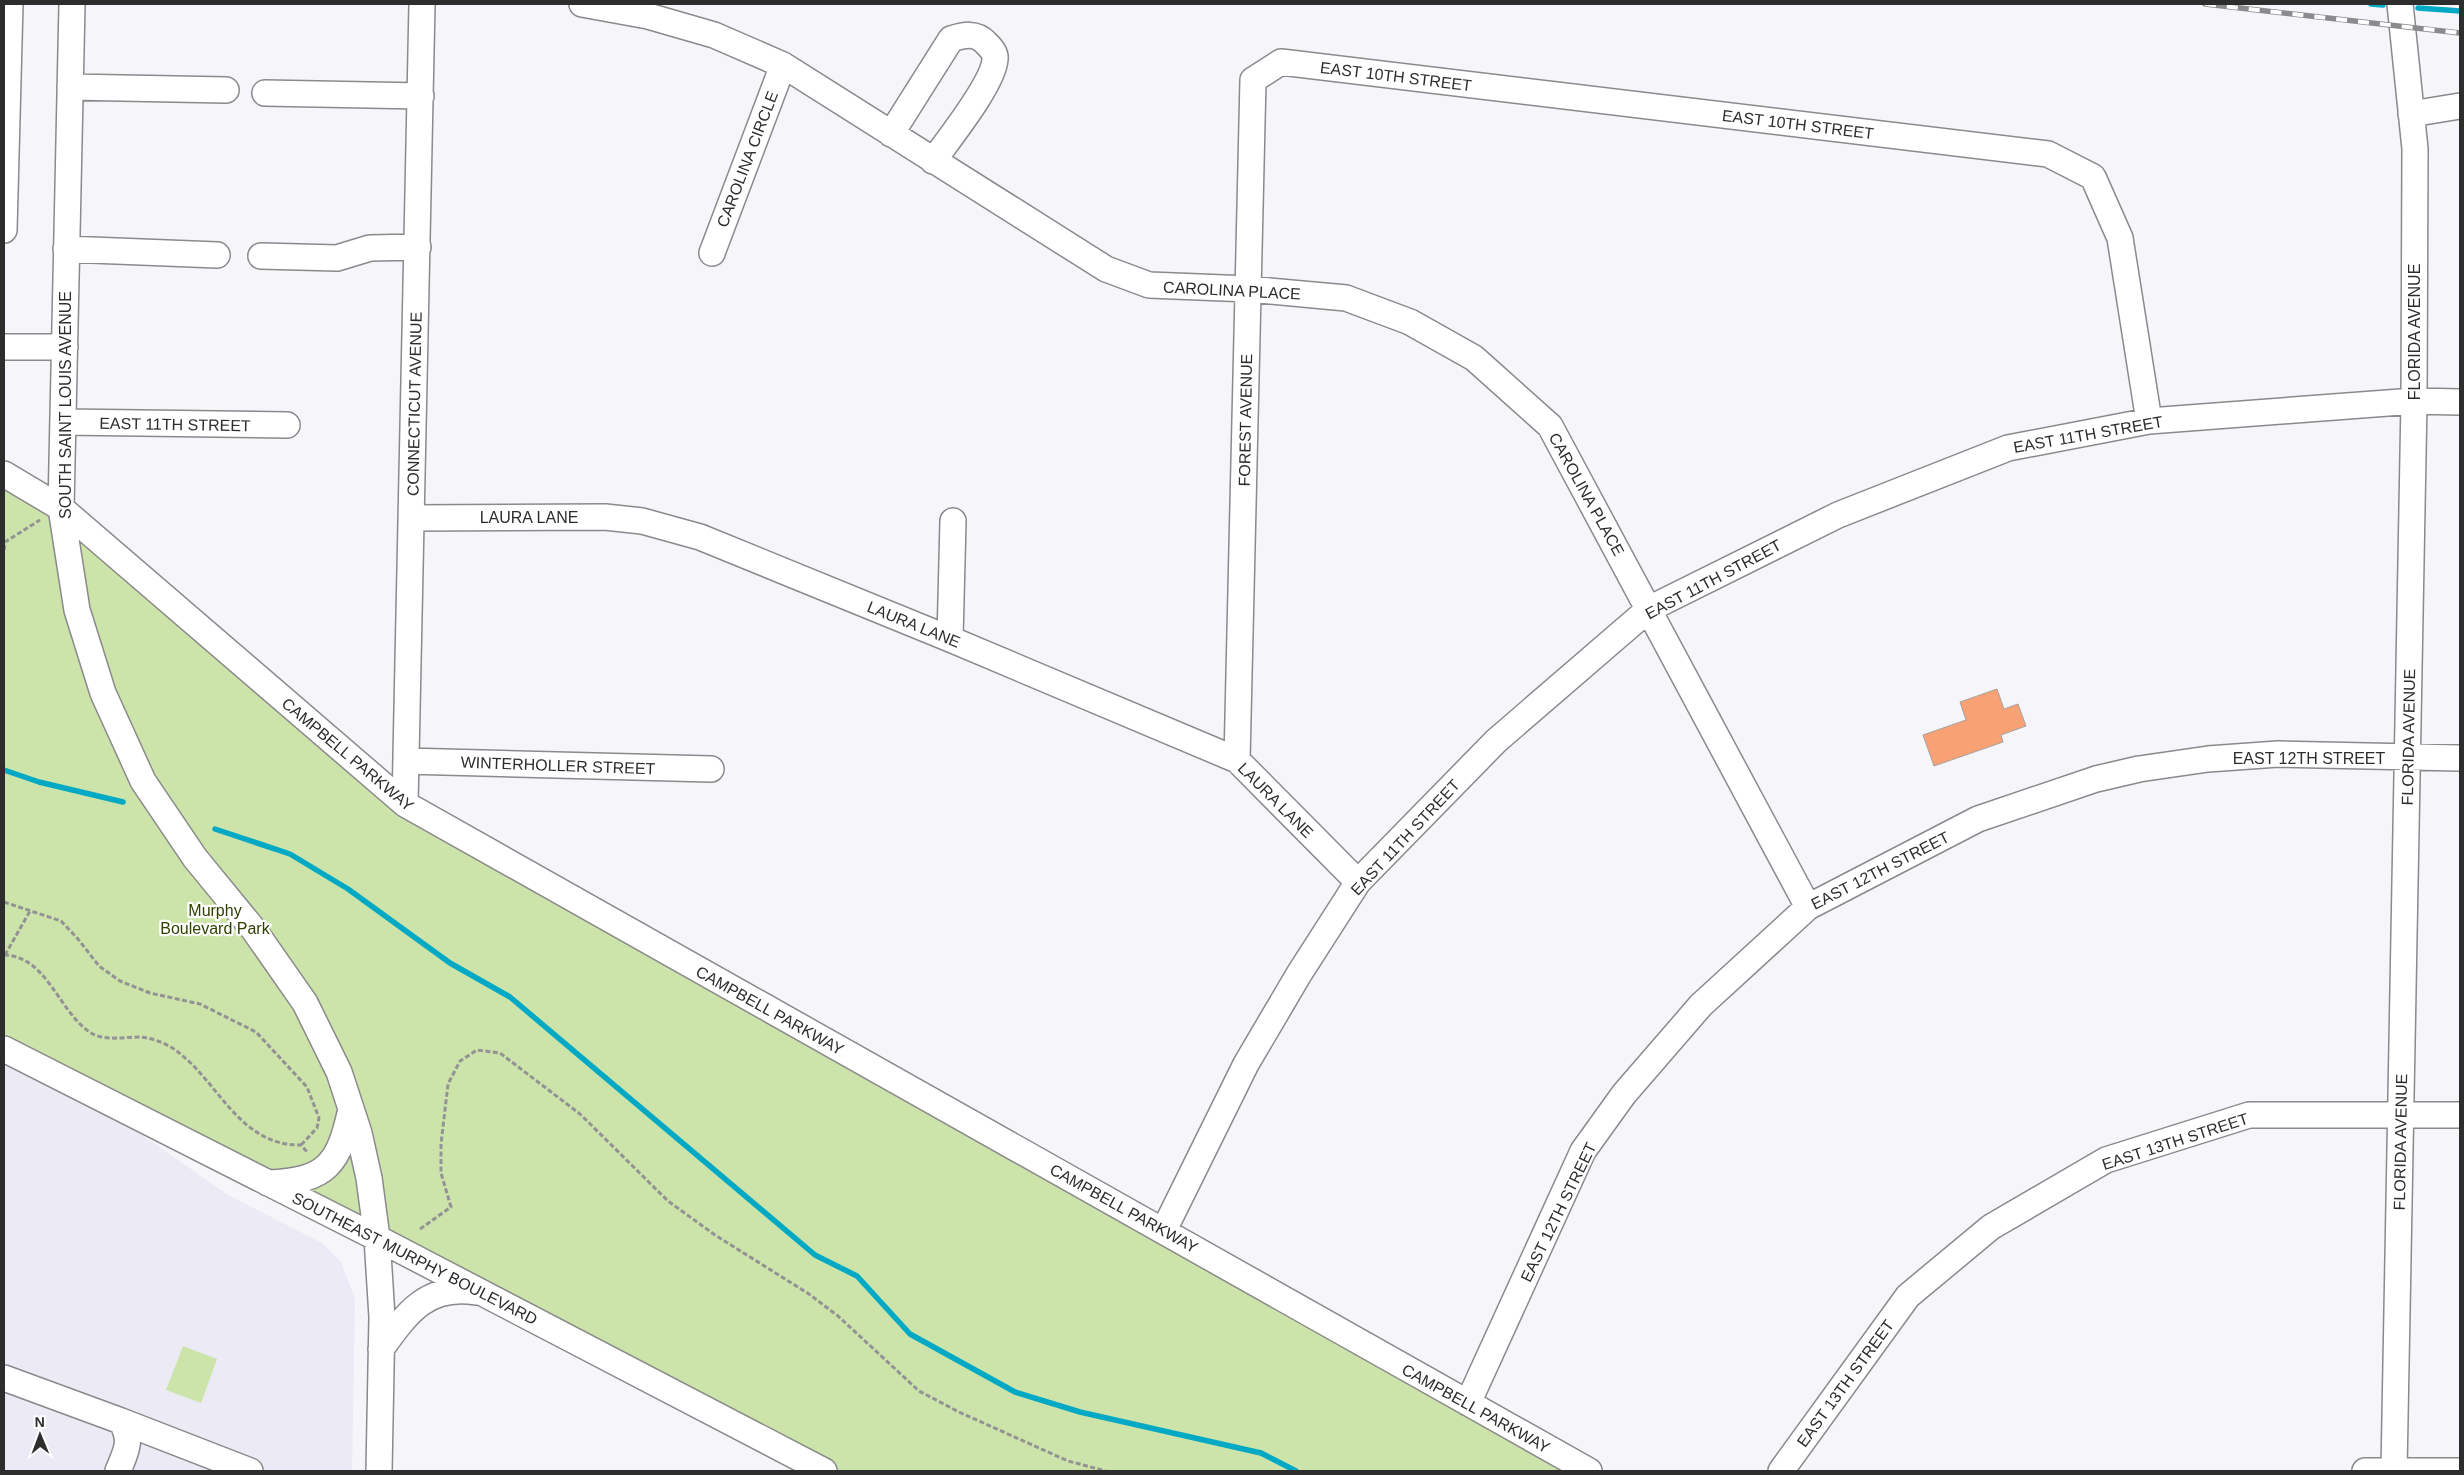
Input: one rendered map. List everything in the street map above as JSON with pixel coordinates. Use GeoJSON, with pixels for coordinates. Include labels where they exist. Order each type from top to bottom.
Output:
{"type":"FeatureCollection","features":[{"type":"Feature","properties":{"kind":"street"},"geometry":{"type":"LineString","coordinates":[[4,230],[10,4]]}},
{"type":"Feature","properties":{"kind":"street","name":"SOUTH SAINT LOUIS AVENUE"},"geometry":{"type":"LineString","coordinates":[[72,4],[61,508],[78,610],[103,693],[143,781],[196,858],[254,930],[305,1003],[339,1072],[359,1133],[369,1178],[377,1238]]}},
{"type":"Feature","properties":{"kind":"street","name":"CONNECTICUT AVENUE"},"geometry":{"type":"LineString","coordinates":[[404,804],[412,518],[422,4]]}},
{"type":"Feature","properties":{"kind":"street","name":"CAROLINA PLACE"},"geometry":{"type":"LineString","coordinates":[[582,4],[648,16],[714,35],[782,65],[1106,269],[1149,286],[1248,289],[1346,298],[1410,322],[1474,358],[1550,426],[1808,907]]}},
{"type":"Feature","properties":{"kind":"street","name":"FLORIDA AVENUE"},"geometry":{"type":"LineString","coordinates":[[2394,1471],[2414,401],[2415,148],[2400,4]]}},
{"type":"Feature","properties":{"kind":"street"},"geometry":{"type":"LineString","coordinates":[[891,134],[951,39],[966,35],[980,37],[991,48],[996,58],[989,80],[933,161]]}},
{"type":"Feature","properties":{"kind":"street","name":"EAST 10TH STREET"},"geometry":{"type":"LineString","coordinates":[[1253,80],[1281,62],[2048,154],[2092,177],[2120,238],[2149,421]]}},
{"type":"Feature","properties":{"kind":"street","name":"CAROLINA CIRCLE"},"geometry":{"type":"LineString","coordinates":[[712,253],[782,65]]}},
{"type":"Feature","properties":{"kind":"street","name":"FOREST AVENUE"},"geometry":{"type":"LineString","coordinates":[[1237,760],[1253,80]]}},
{"type":"Feature","properties":{"kind":"street"},"geometry":{"type":"LineString","coordinates":[[70,87],[226,90]]}},
{"type":"Feature","properties":{"kind":"street"},"geometry":{"type":"LineString","coordinates":[[265,93],[421,96]]}},
{"type":"Feature","properties":{"kind":"street"},"geometry":{"type":"LineString","coordinates":[[2411,114],[2460,106]]}},
{"type":"Feature","properties":{"kind":"street"},"geometry":{"type":"LineString","coordinates":[[261,256],[337,258],[370,248],[418,248]]}},
{"type":"Feature","properties":{"kind":"street"},"geometry":{"type":"LineString","coordinates":[[66,249],[217,255]]}},
{"type":"Feature","properties":{"kind":"street"},"geometry":{"type":"LineString","coordinates":[[4,346],[64,347]]}},
{"type":"Feature","properties":{"kind":"street","name":"EAST 11TH STREET"},"geometry":{"type":"LineString","coordinates":[[1164,1230],[1246,1064],[1299,974],[1358,882],[1496,741],[1649,609],[1838,515],[2008,448],[2149,421],[2414,401],[2460,402]]}},
{"type":"Feature","properties":{"kind":"street","name":"EAST 11TH STREET"},"geometry":{"type":"LineString","coordinates":[[63,422],[287,425]]}},
{"type":"Feature","properties":{"kind":"street","name":"CAMPBELL PARKWAY"},"geometry":{"type":"LineString","coordinates":[[4,474],[61,508],[404,804],[1164,1230],[1589,1471]]}},
{"type":"Feature","properties":{"kind":"street","name":"LAURA LANE"},"geometry":{"type":"LineString","coordinates":[[412,518],[605,517],[642,521],[700,537],[950,639],[1237,760],[1358,882]]}},
{"type":"Feature","properties":{"kind":"street"},"geometry":{"type":"LineString","coordinates":[[950,639],[953,521]]}},
{"type":"Feature","properties":{"kind":"street","name":"EAST 12TH STREET"},"geometry":{"type":"LineString","coordinates":[[1468,1403],[1583,1151],[1624,1094],[1701,1005],[1808,907],[1978,819],[2096,779],[2138,769],[2208,759],[2278,754],[2460,758]]}},
{"type":"Feature","properties":{"kind":"street","name":"WINTERHOLLER STREET"},"geometry":{"type":"LineString","coordinates":[[406,761],[711,769]]}},
{"type":"Feature","properties":{"kind":"street","name":"SOUTHEAST MURPHY BOULEVARD"},"geometry":{"type":"LineString","coordinates":[[4,1049],[482,1292],[824,1471]]}},
{"type":"Feature","properties":{"kind":"street"},"geometry":{"type":"LineString","coordinates":[[268,1183],[303,1180],[316,1175],[327,1167],[340,1148],[351,1109]]}},
{"type":"Feature","properties":{"kind":"street","name":"EAST 13TH STREET"},"geometry":{"type":"LineString","coordinates":[[1781,1471],[1908,1296],[1991,1227],[2106,1160],[2249,1115],[2401,1114],[2460,1116]]}},
{"type":"Feature","properties":{"kind":"street"},"geometry":{"type":"LineString","coordinates":[[377,1238],[382,1317],[379,1471]]}},
{"type":"Feature","properties":{"kind":"street"},"geometry":{"type":"LineString","coordinates":[[381,1350],[403,1318],[427,1299],[452,1290],[482,1292]]}},
{"type":"Feature","properties":{"kind":"street"},"geometry":{"type":"LineString","coordinates":[[4,1378],[250,1471]]}},
{"type":"Feature","properties":{"kind":"street"},"geometry":{"type":"LineString","coordinates":[[118,1471],[127,1448],[128,1432],[121,1421]]}},
{"type":"Feature","properties":{"kind":"street"},"geometry":{"type":"LineString","coordinates":[[2365,1471],[2460,1471]]}},
{"type":"Feature","properties":{"kind":"path"},"geometry":{"type":"LineString","coordinates":[[4,550],[5,542],[61,508]]}},
{"type":"Feature","properties":{"kind":"path"},"geometry":{"type":"LineString","coordinates":[[4,902],[30,911],[60,922],[78,939],[99,966],[120,981],[150,993],[200,1004],[256,1032],[307,1087],[319,1118],[317,1128],[301,1145],[288,1145],[263,1137],[250,1128],[179,1052],[163,1043],[142,1037],[107,1038],[89,1032],[76,1020],[38,970],[21,957],[4,955],[30,911]]}},
{"type":"Feature","properties":{"kind":"path"},"geometry":{"type":"LineString","coordinates":[[420,1229],[451,1207],[442,1173],[441,1144],[448,1084],[460,1061],[477,1050],[500,1053],[580,1114],[668,1201],[823,1305],[919,1391],[958,1412],[1068,1461],[1106,1471]]}},
{"type":"Feature","properties":{"kind":"path"},"geometry":{"type":"LineString","coordinates":[[301,1145],[311,1157]]}},
{"type":"Feature","properties":{"kind":"shaded area"},"geometry":{"type":"Polygon","coordinates":[[[4,1064],[135,1130],[228,1195],[322,1243],[341,1262],[355,1299],[352,1471],[4,1471],[4,1064]]]}},
{"type":"Feature","properties":{"kind":"green space","name":"Murphy Boulevard Park"},"geometry":{"type":"Polygon","coordinates":[[[4,474],[405,804],[1589,1471],[824,1471],[4,1049],[4,474]]]}},
{"type":"Feature","properties":{"kind":"green space"},"geometry":{"type":"Polygon","coordinates":[[[183,1346],[217,1359],[201,1403],[166,1390],[183,1346]]]}},
{"type":"Feature","properties":{"kind":"building"},"geometry":{"type":"Polygon","coordinates":[[[1997,689],[2004,709],[2018,704],[2026,726],[2001,735],[2003,742],[1934,766],[1923,735],[1966,720],[1960,702],[1997,689]]]}},
{"type":"Feature","properties":{"kind":"waterway"},"geometry":{"type":"LineString","coordinates":[[2371,4],[2383,5]]}},
{"type":"Feature","properties":{"kind":"waterway"},"geometry":{"type":"LineString","coordinates":[[2418,8],[2460,11]]}},
{"type":"Feature","properties":{"kind":"waterway"},"geometry":{"type":"LineString","coordinates":[[4,770],[39,782],[123,802]]}},
{"type":"Feature","properties":{"kind":"waterway"},"geometry":{"type":"LineString","coordinates":[[215,829],[290,854],[348,889],[450,963],[510,997],[815,1255],[857,1276],[910,1334],[1015,1392],[1080,1412],[1261,1453],[1296,1471]]}},
{"type":"Feature","properties":{"kind":"railway"},"geometry":{"type":"LineString","coordinates":[[2205,4],[2460,33]]}}]}
